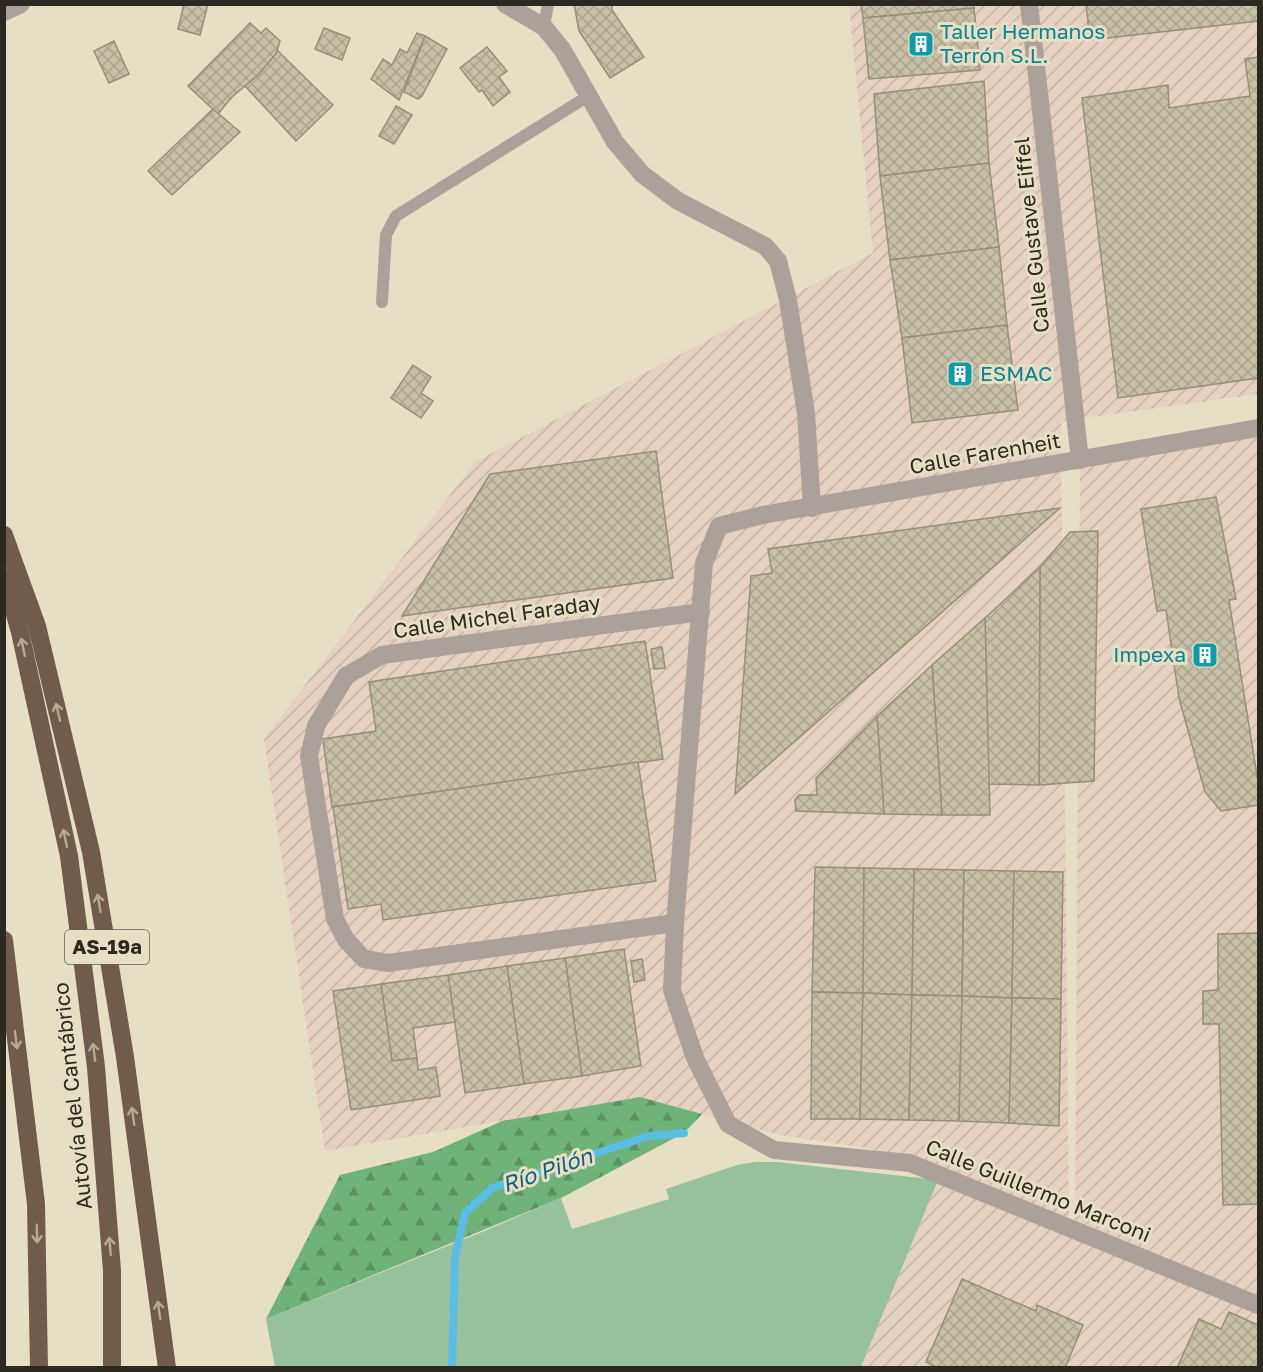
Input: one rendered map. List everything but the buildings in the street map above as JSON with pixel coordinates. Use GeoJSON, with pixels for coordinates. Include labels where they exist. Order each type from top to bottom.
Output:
{"type":"FeatureCollection","features":[{"type":"Feature","properties":{"kind":"highway","name":"AS-19a"},"geometry":{"type":"LineString","coordinates":[[4,535],[37,626],[91,852],[125,1057],[166,1368]]}},
{"type":"Feature","properties":{"kind":"highway","name":"Autovía del Cantábrico"},"geometry":{"type":"LineString","coordinates":[[4,577],[20,632],[69,856],[96,1067],[112,1271],[112,1368]]}},
{"type":"Feature","properties":{"kind":"highway"},"geometry":{"type":"LineString","coordinates":[[4,940],[36,1204],[39,1368]]}},
{"type":"Feature","properties":{"kind":"street"},"geometry":{"type":"LineString","coordinates":[[4,12],[21,4]]}},
{"type":"Feature","properties":{"kind":"street"},"geometry":{"type":"LineString","coordinates":[[505,4],[544,27],[562,49],[615,142],[642,174],[678,201],[765,246],[778,261],[788,300],[806,413],[812,508]]}},
{"type":"Feature","properties":{"kind":"street","name":"Calle Gustave Eiffel"},"geometry":{"type":"LineString","coordinates":[[1029,4],[1080,460]]}},
{"type":"Feature","properties":{"kind":"street","name":"Calle Farenheit"},"geometry":{"type":"LineString","coordinates":[[701,612],[704,562],[719,526],[763,515],[1258,428]]}},
{"type":"Feature","properties":{"kind":"street"},"geometry":{"type":"LineString","coordinates":[[675,923],[701,612]]}},
{"type":"Feature","properties":{"kind":"street","name":"Calle Michel Faraday"},"geometry":{"type":"LineString","coordinates":[[675,923],[388,963],[364,959],[346,940],[335,920],[309,756],[316,726],[346,676],[382,655],[701,612]]}},
{"type":"Feature","properties":{"kind":"street","name":"Calle Guillermo Marconi"},"geometry":{"type":"LineString","coordinates":[[675,923],[672,990],[695,1058],[728,1124],[774,1150],[910,1163],[1258,1305]]}},
{"type":"Feature","properties":{"kind":"lane"},"geometry":{"type":"LineString","coordinates":[[544,27],[548,4]]}},
{"type":"Feature","properties":{"kind":"lane"},"geometry":{"type":"LineString","coordinates":[[382,302],[386,235],[396,216],[590,95]]}},
{"type":"Feature","properties":{"kind":"shaded area"},"geometry":{"type":"Polygon","coordinates":[[[849,5],[1258,5],[1258,394],[1061,421],[1069,1221],[909,1155],[776,1134],[640,1097],[325,1151],[264,739],[475,462],[873,253],[849,5]]]}},
{"type":"Feature","properties":{"kind":"shaded area"},"geometry":{"type":"Polygon","coordinates":[[[1258,436],[1258,1367],[861,1368],[938,1180],[1075,1236],[1080,460],[1258,436]]]}},
{"type":"Feature","properties":{"kind":"green space"},"geometry":{"type":"Polygon","coordinates":[[[640,1097],[702,1114],[684,1133],[561,1198],[266,1319],[340,1175],[433,1152],[502,1121],[640,1097]]]}},
{"type":"Feature","properties":{"kind":"green space"},"geometry":{"type":"Polygon","coordinates":[[[777,1162],[938,1180],[861,1367],[275,1367],[266,1319],[561,1198],[572,1229],[669,1199],[666,1189],[737,1165],[777,1162]]]}},
{"type":"Feature","properties":{"kind":"waterway","name":"Río Pilón"},"geometry":{"type":"LineString","coordinates":[[452,1368],[455,1258],[465,1213],[492,1188],[648,1136],[684,1133]]}},
{"type":"Feature","properties":{"kind":"place","name":"Taller Hermanos Terrón S.L."},"geometry":{"type":"Point","coordinates":[921,44]}},
{"type":"Feature","properties":{"kind":"place","name":"ESMAC"},"geometry":{"type":"Point","coordinates":[960,374]}},
{"type":"Feature","properties":{"kind":"place","name":"Impexa"},"geometry":{"type":"Point","coordinates":[1205,655]}}]}
